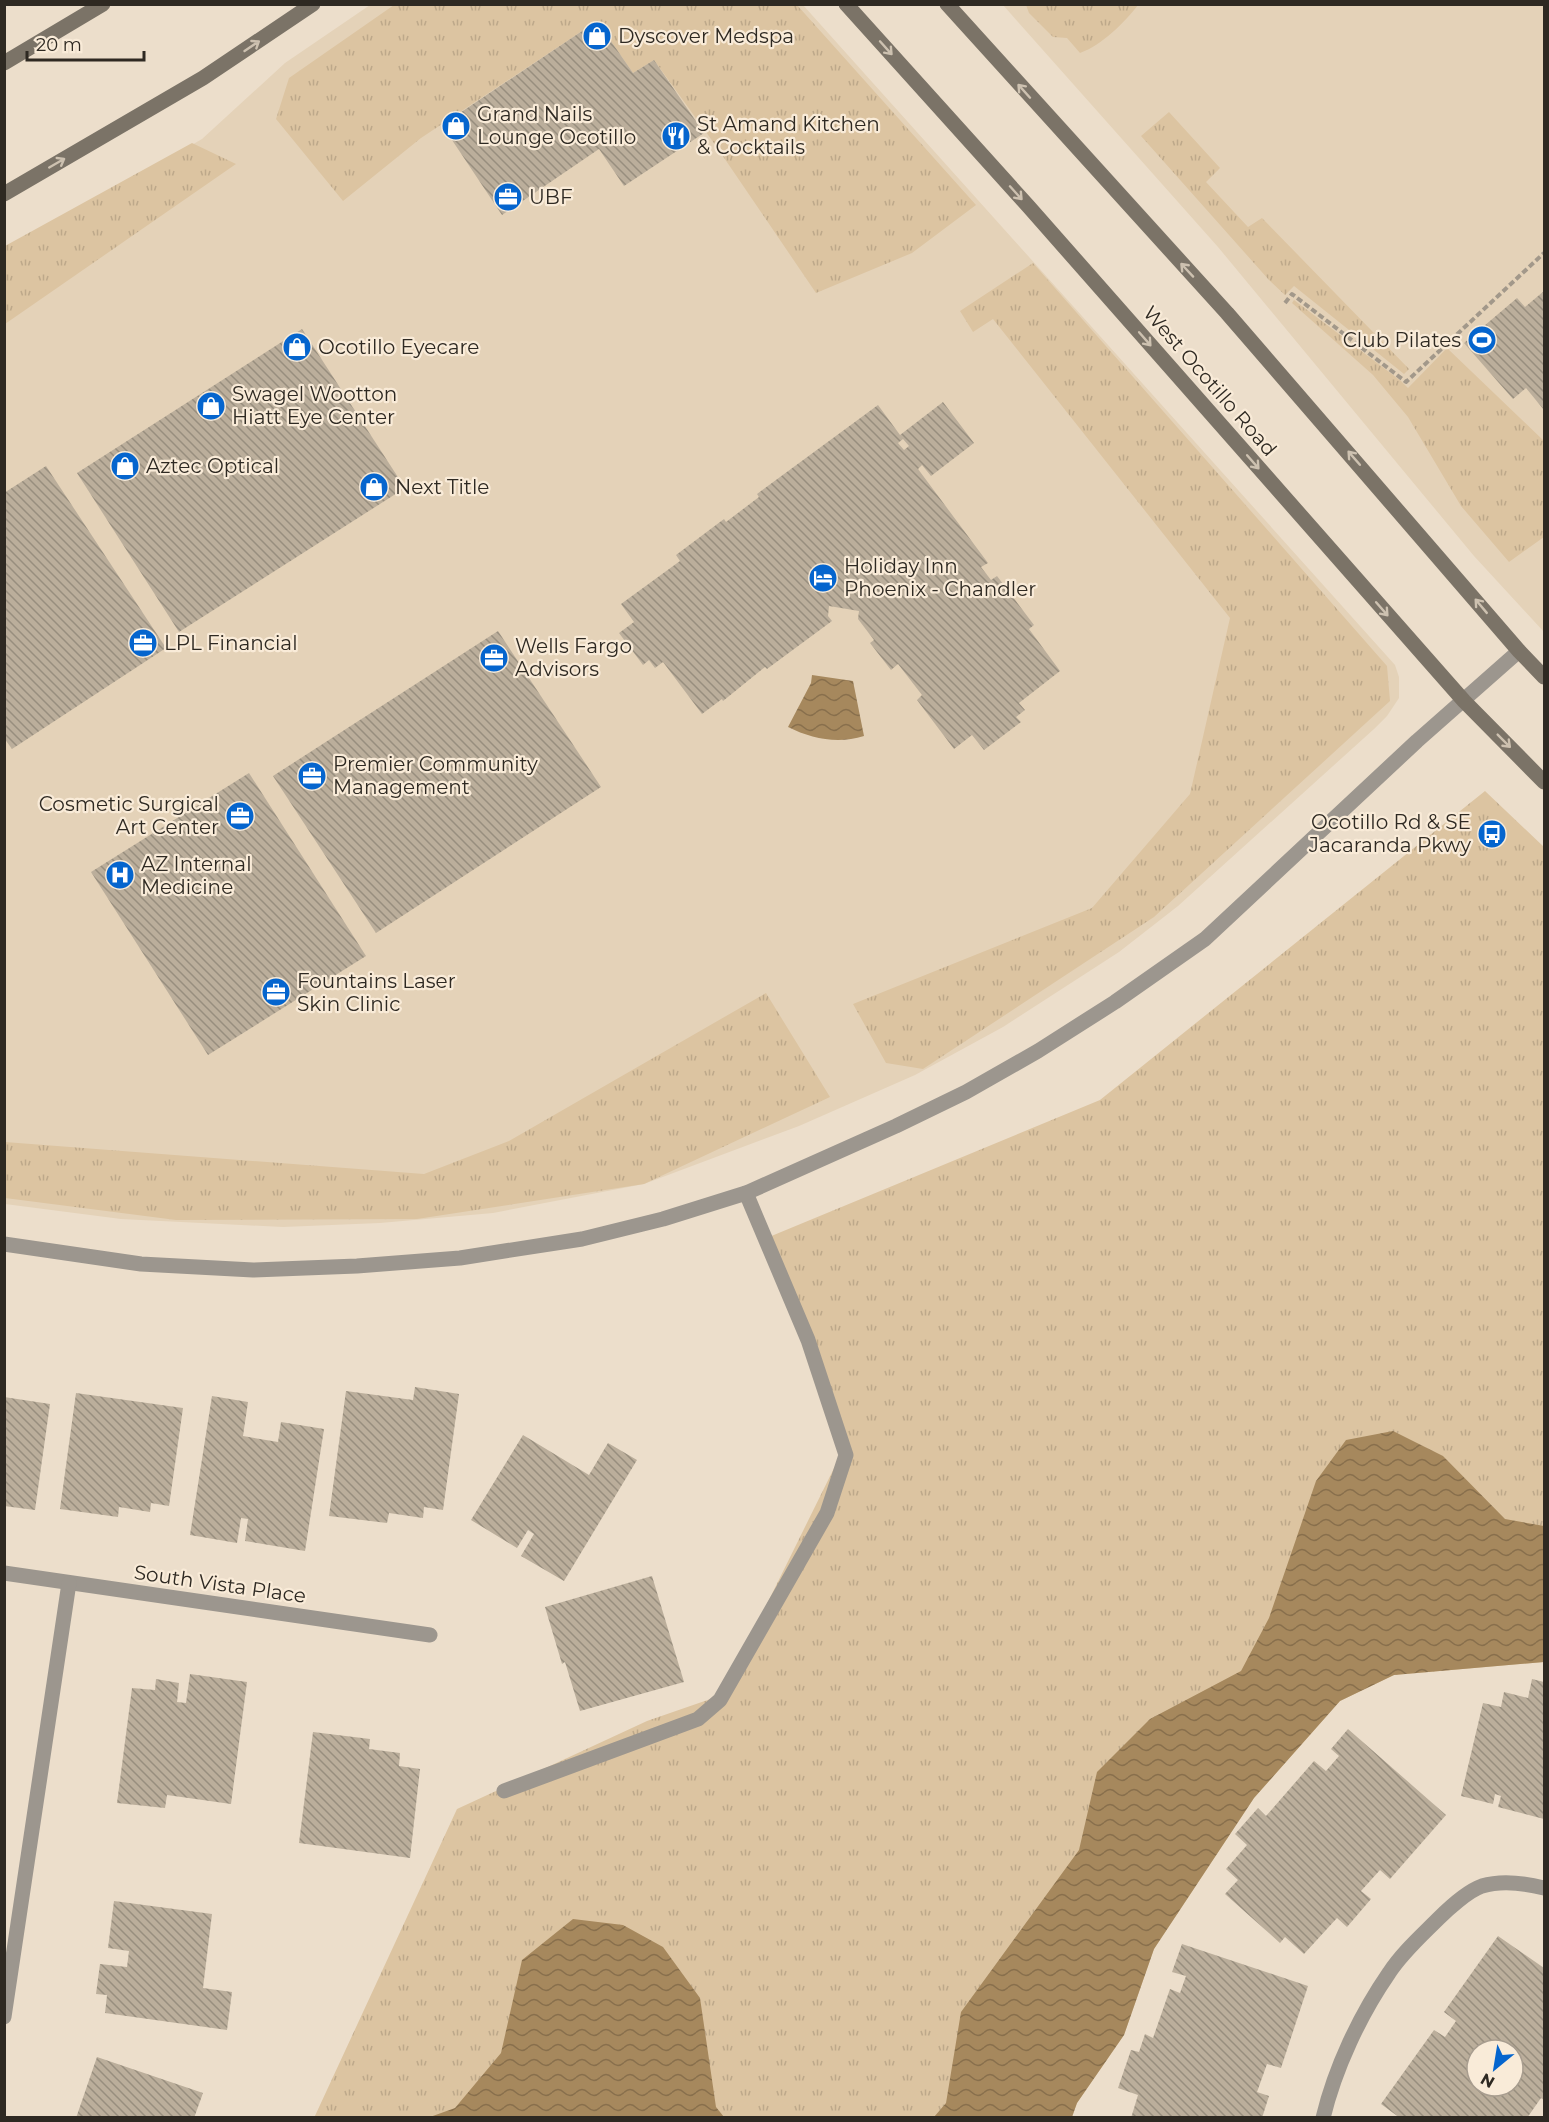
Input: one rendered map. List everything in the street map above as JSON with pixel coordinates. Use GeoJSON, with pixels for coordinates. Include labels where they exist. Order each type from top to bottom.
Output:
{"type":"FeatureCollection","features":[{"type":"Feature","properties":{"kind":"main road"},"geometry":{"type":"LineString","coordinates":[[4,63],[103,4]]}},
{"type":"Feature","properties":{"kind":"main road"},"geometry":{"type":"LineString","coordinates":[[4,194],[203,78],[313,4]]}},
{"type":"Feature","properties":{"kind":"main road","name":"West Ocotillo Road"},"geometry":{"type":"LineString","coordinates":[[846,4],[1029,207],[1464,701],[1545,782]]}},
{"type":"Feature","properties":{"kind":"main road"},"geometry":{"type":"LineString","coordinates":[[947,4],[1227,313],[1519,651],[1545,677]]}},
{"type":"Feature","properties":{"kind":"street"},"geometry":{"type":"LineString","coordinates":[[4,1245],[141,1264],[253,1270],[357,1266],[460,1258],[582,1239],[663,1219],[746,1193],[966,1092],[1038,1051],[1115,1002],[1205,939],[1418,741],[1519,651]]}},
{"type":"Feature","properties":{"kind":"street"},"geometry":{"type":"LineString","coordinates":[[504,1791],[698,1719],[720,1700],[827,1513],[846,1455],[808,1340],[746,1193]]}},
{"type":"Feature","properties":{"kind":"street","name":"South Vista Place"},"geometry":{"type":"LineString","coordinates":[[4,1573],[430,1635]]}},
{"type":"Feature","properties":{"kind":"street"},"geometry":{"type":"LineString","coordinates":[[4,2017],[69,1583]]}},
{"type":"Feature","properties":{"kind":"street"},"geometry":{"type":"LineString","coordinates":[[1323,2118],[1337,2070],[1356,2030],[1389,1972],[1414,1942],[1450,1907],[1481,1886],[1519,1882],[1545,1888]]}},
{"type":"Feature","properties":{"kind":"path"},"geometry":{"type":"LineString","coordinates":[[1285,303],[1292,294],[1407,382],[1545,253]]}},
{"type":"Feature","properties":{"kind":"shaded area"},"geometry":{"type":"Polygon","coordinates":[[[370,5],[803,5],[1395,665],[1399,677],[1399,698],[1387,716],[1374,729],[1178,906],[1119,952],[1003,1027],[915,1075],[799,1126],[644,1184],[493,1213],[380,1223],[283,1227],[121,1219],[5,1204],[5,250],[43,231],[202,139],[285,63],[370,5]]]}},
{"type":"Feature","properties":{"kind":"shaded area"},"geometry":{"type":"Polygon","coordinates":[[[1003,5],[1544,5],[1544,632],[1474,556],[1218,247],[1003,5]]]}},
{"type":"Feature","properties":{"kind":"green space"},"geometry":{"type":"Polygon","coordinates":[[[1026,4],[1138,5],[1112,33],[1080,53],[1067,38],[1053,37],[1029,13],[1026,4]]]}},
{"type":"Feature","properties":{"kind":"green space"},"geometry":{"type":"Polygon","coordinates":[[[394,5],[797,5],[976,205],[912,253],[816,293],[716,146],[654,60],[633,73],[597,21],[421,138],[343,201],[276,119],[289,78],[394,5]]]}},
{"type":"Feature","properties":{"kind":"green space"},"geometry":{"type":"Polygon","coordinates":[[[1169,112],[1220,168],[1206,182],[1248,227],[1262,218],[1409,369],[1404,374],[1294,286],[1285,295],[1269,280],[1141,136],[1169,112]]]}},
{"type":"Feature","properties":{"kind":"green space"},"geometry":{"type":"Polygon","coordinates":[[[192,143],[236,164],[5,324],[5,246],[192,143]]]}},
{"type":"Feature","properties":{"kind":"green space"},"geometry":{"type":"Polygon","coordinates":[[[1033,263],[1387,666],[1390,701],[1154,917],[923,1069],[886,1063],[853,1004],[1092,908],[1190,794],[1230,618],[993,319],[973,332],[960,311],[1033,263]]]}},
{"type":"Feature","properties":{"kind":"green space"},"geometry":{"type":"Polygon","coordinates":[[[1294,300],[1408,388],[1447,348],[1544,441],[1544,537],[1509,562],[1461,506],[1408,417],[1373,375],[1292,303],[1294,300]]]}},
{"type":"Feature","properties":{"kind":"green space"},"geometry":{"type":"Polygon","coordinates":[[[1485,791],[1544,847],[1544,1662],[1394,1675],[1340,1701],[1254,1798],[1154,1949],[1124,2035],[1077,2103],[1072,2117],[314,2118],[457,1809],[647,1721],[722,1695],[841,1454],[769,1237],[1100,1100],[1485,791]]]}},
{"type":"Feature","properties":{"kind":"green space"},"geometry":{"type":"Polygon","coordinates":[[[766,993],[830,1097],[644,1184],[417,1219],[176,1220],[5,1198],[5,1142],[424,1174],[509,1141],[766,993]]]}},
{"type":"Feature","properties":{"kind":"water"},"geometry":{"type":"Polygon","coordinates":[[[812,675],[853,681],[864,736],[845,740],[825,739],[806,735],[788,727],[811,683],[812,675]]]}},
{"type":"Feature","properties":{"kind":"water"},"geometry":{"type":"Polygon","coordinates":[[[1393,1431],[1443,1456],[1505,1519],[1544,1526],[1544,1662],[1394,1675],[1340,1701],[1254,1798],[1154,1949],[1124,2035],[1077,2103],[1072,2117],[934,2117],[946,2103],[961,2012],[1079,1850],[1097,1772],[1150,1719],[1241,1671],[1269,1618],[1316,1481],[1346,1440],[1393,1431]]]}},
{"type":"Feature","properties":{"kind":"water"},"geometry":{"type":"Polygon","coordinates":[[[573,1919],[623,1925],[663,1947],[700,1998],[716,2107],[724,2117],[430,2117],[455,2108],[501,2053],[522,1960],[573,1919]]]}},
{"type":"Feature","properties":{"kind":"building"},"geometry":{"type":"Polygon","coordinates":[[[597,21],[633,73],[654,60],[704,133],[624,186],[599,149],[502,215],[442,125],[597,21]]]}},
{"type":"Feature","properties":{"kind":"building"},"geometry":{"type":"Polygon","coordinates":[[[1544,291],[1544,410],[1526,388],[1513,399],[1464,343],[1517,298],[1525,307],[1544,291]]]}},
{"type":"Feature","properties":{"kind":"building"},"geometry":{"type":"Polygon","coordinates":[[[302,329],[405,488],[179,632],[77,473],[302,329]]]}},
{"type":"Feature","properties":{"kind":"building","name":"Holiday Inn Phoenix - Chandler"},"geometry":{"type":"Polygon","coordinates":[[[943,402],[974,443],[931,476],[922,465],[918,469],[988,563],[981,567],[991,580],[997,576],[1034,625],[1029,629],[1060,671],[1019,703],[1025,710],[1016,717],[1021,722],[984,750],[972,735],[954,749],[917,700],[922,695],[898,664],[891,670],[870,643],[874,640],[858,619],[859,611],[829,606],[828,616],[832,621],[702,714],[663,662],[655,668],[649,660],[643,665],[619,633],[634,622],[621,604],[680,561],[676,555],[724,519],[726,522],[759,497],[757,494],[878,405],[900,435],[943,402]],[[903,439],[898,443],[904,450],[909,446],[903,439]]]}},
{"type":"Feature","properties":{"kind":"building"},"geometry":{"type":"Polygon","coordinates":[[[46,466],[166,648],[12,749],[4,738],[4,493],[46,466]]]}},
{"type":"Feature","properties":{"kind":"building"},"geometry":{"type":"Polygon","coordinates":[[[498,631],[601,787],[376,933],[273,776],[498,631]]]}},
{"type":"Feature","properties":{"kind":"building"},"geometry":{"type":"Polygon","coordinates":[[[249,773],[366,956],[208,1055],[91,872],[249,773]]]}},
{"type":"Feature","properties":{"kind":"building"},"geometry":{"type":"Polygon","coordinates":[[[415,1387],[459,1394],[443,1510],[424,1507],[423,1518],[389,1513],[387,1523],[329,1516],[346,1391],[413,1400],[415,1387]]]}},
{"type":"Feature","properties":{"kind":"building"},"geometry":{"type":"Polygon","coordinates":[[[76,1393],[183,1408],[169,1506],[151,1503],[150,1512],[119,1507],[118,1517],[60,1509],[76,1393]]]}},
{"type":"Feature","properties":{"kind":"building"},"geometry":{"type":"Polygon","coordinates":[[[212,1396],[248,1402],[243,1436],[278,1442],[281,1422],[324,1429],[305,1551],[245,1541],[248,1519],[241,1518],[237,1543],[190,1535],[212,1396]]]}},
{"type":"Feature","properties":{"kind":"building"},"geometry":{"type":"Polygon","coordinates":[[[4,1397],[50,1404],[35,1510],[4,1506],[4,1397]]]}},
{"type":"Feature","properties":{"kind":"building"},"geometry":{"type":"Polygon","coordinates":[[[523,1435],[589,1475],[608,1443],[637,1460],[564,1581],[521,1556],[534,1534],[528,1530],[517,1548],[471,1520],[523,1435]]]}},
{"type":"Feature","properties":{"kind":"building"},"geometry":{"type":"Polygon","coordinates":[[[652,1576],[684,1682],[580,1711],[565,1662],[562,1664],[545,1607],[652,1576]]]}},
{"type":"Feature","properties":{"kind":"building"},"geometry":{"type":"Polygon","coordinates":[[[190,1674],[247,1682],[231,1804],[167,1795],[165,1808],[117,1803],[132,1688],[155,1690],[156,1679],[179,1683],[177,1702],[186,1703],[190,1674]]]}},
{"type":"Feature","properties":{"kind":"building"},"geometry":{"type":"Polygon","coordinates":[[[1532,1679],[1544,1682],[1544,1819],[1498,1807],[1501,1796],[1495,1794],[1493,1804],[1461,1796],[1483,1703],[1501,1707],[1504,1692],[1528,1698],[1532,1679]]]}},
{"type":"Feature","properties":{"kind":"building"},"geometry":{"type":"Polygon","coordinates":[[[1348,1729],[1446,1815],[1390,1879],[1380,1870],[1361,1891],[1371,1899],[1347,1927],[1337,1918],[1304,1954],[1285,1937],[1280,1943],[1225,1894],[1238,1880],[1226,1869],[1247,1845],[1235,1834],[1258,1808],[1266,1816],[1314,1761],[1326,1771],[1339,1756],[1331,1749],[1348,1729]]]}},
{"type":"Feature","properties":{"kind":"building"},"geometry":{"type":"Polygon","coordinates":[[[313,1732],[370,1739],[369,1749],[400,1753],[399,1766],[420,1769],[410,1858],[299,1843],[313,1732]]]}},
{"type":"Feature","properties":{"kind":"building"},"geometry":{"type":"Polygon","coordinates":[[[114,1901],[212,1914],[203,1988],[232,1992],[227,2030],[105,2013],[107,1995],[96,1994],[100,1964],[127,1967],[129,1951],[108,1948],[114,1901]]]}},
{"type":"Feature","properties":{"kind":"building"},"geometry":{"type":"Polygon","coordinates":[[[1498,1936],[1544,1968],[1544,2100],[1541,2098],[1527,2118],[1400,2118],[1381,2104],[1434,2030],[1445,2037],[1456,2021],[1444,2012],[1498,1936]]]}},
{"type":"Feature","properties":{"kind":"building"},"geometry":{"type":"Polygon","coordinates":[[[1182,1944],[1308,1986],[1281,2068],[1267,2064],[1257,2092],[1269,2096],[1262,2118],[1131,2118],[1138,2095],[1118,2088],[1131,2050],[1139,2052],[1145,2034],[1153,2038],[1170,1989],[1180,1993],[1186,1976],[1172,1972],[1182,1944]]]}},
{"type":"Feature","properties":{"kind":"building"},"geometry":{"type":"Polygon","coordinates":[[[97,2057],[203,2093],[194,2118],[76,2118],[97,2057]]]}},
{"type":"Feature","properties":{"kind":"place","name":"Dyscover Medspa"},"geometry":{"type":"Point","coordinates":[597,36]}},
{"type":"Feature","properties":{"kind":"place","name":"Grand Nails Lounge Ocotillo"},"geometry":{"type":"Point","coordinates":[456,126]}},
{"type":"Feature","properties":{"kind":"place","name":"St Amand Kitchen & Cocktails"},"geometry":{"type":"Point","coordinates":[676,136]}},
{"type":"Feature","properties":{"kind":"place","name":"UBF"},"geometry":{"type":"Point","coordinates":[508,197]}},
{"type":"Feature","properties":{"kind":"place","name":"Club Pilates"},"geometry":{"type":"Point","coordinates":[1482,340]}},
{"type":"Feature","properties":{"kind":"place","name":"Ocotillo Eyecare"},"geometry":{"type":"Point","coordinates":[297,347]}},
{"type":"Feature","properties":{"kind":"place","name":"Swagel Wootton Hiatt Eye Center"},"geometry":{"type":"Point","coordinates":[211,406]}},
{"type":"Feature","properties":{"kind":"place","name":"Aztec Optical"},"geometry":{"type":"Point","coordinates":[125,466]}},
{"type":"Feature","properties":{"kind":"place","name":"Next Title"},"geometry":{"type":"Point","coordinates":[374,487]}},
{"type":"Feature","properties":{"kind":"place","name":"Holiday Inn Phoenix - Chandler"},"geometry":{"type":"Point","coordinates":[823,578]}},
{"type":"Feature","properties":{"kind":"place","name":"LPL Financial"},"geometry":{"type":"Point","coordinates":[143,643]}},
{"type":"Feature","properties":{"kind":"place","name":"Wells Fargo Advisors"},"geometry":{"type":"Point","coordinates":[494,658]}},
{"type":"Feature","properties":{"kind":"place","name":"Premier Community Management"},"geometry":{"type":"Point","coordinates":[312,776]}},
{"type":"Feature","properties":{"kind":"place","name":"Cosmetic Surgical Art Center"},"geometry":{"type":"Point","coordinates":[240,816]}},
{"type":"Feature","properties":{"kind":"place","name":"Ocotillo Rd & SE Jacaranda Pkwy"},"geometry":{"type":"Point","coordinates":[1492,834]}},
{"type":"Feature","properties":{"kind":"place","name":"AZ Internal Medicine"},"geometry":{"type":"Point","coordinates":[120,875]}},
{"type":"Feature","properties":{"kind":"place","name":"Fountains Laser Skin Clinic"},"geometry":{"type":"Point","coordinates":[276,992]}}]}
